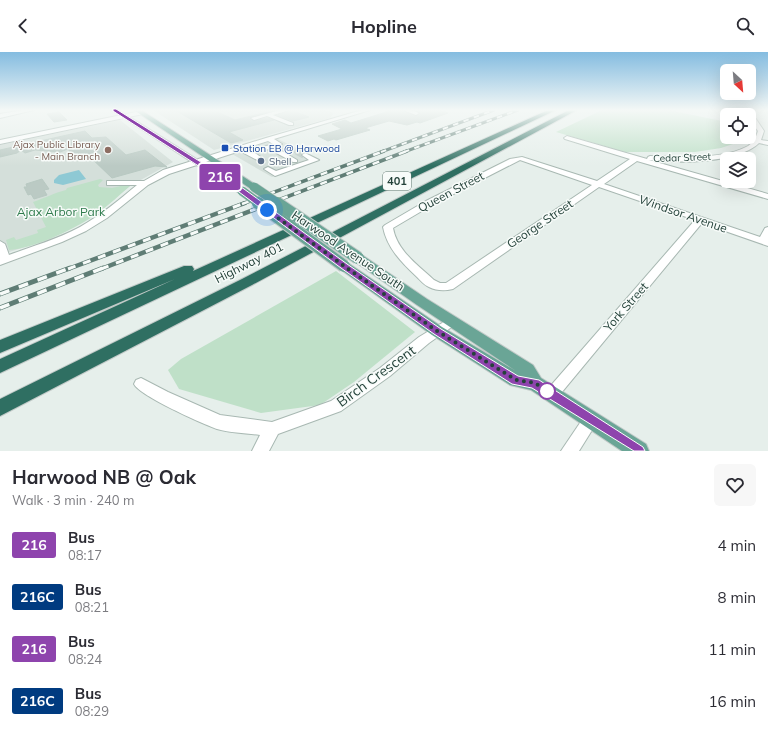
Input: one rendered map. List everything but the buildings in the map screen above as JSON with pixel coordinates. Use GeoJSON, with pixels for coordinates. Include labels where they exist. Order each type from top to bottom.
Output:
{"type":"FeatureCollection","features":[{"type":"Feature","properties":{"kind":"highway","name":"Highway 401"},"geometry":{"type":"LineString","coordinates":[[0,366],[241,253],[512,129]]}},
{"type":"Feature","properties":{"kind":"highway","name":"Highway 401"},"geometry":{"type":"LineString","coordinates":[[0,408],[261,275],[539,129]]}},
{"type":"Feature","properties":{"kind":"highway"},"geometry":{"type":"LineString","coordinates":[[0,346],[189,269],[241,253]]}},
{"type":"Feature","properties":{"kind":"main road","name":"Harwood Avenue South"},"geometry":{"type":"LineString","coordinates":[[143,129],[242,191],[344,266],[437,331],[516,380],[535,383],[639,451]]}},
{"type":"Feature","properties":{"kind":"main road","name":"Harwood Avenue South"},"geometry":{"type":"LineString","coordinates":[[166,129],[527,370],[535,383]]}},
{"type":"Feature","properties":{"kind":"street"},"geometry":{"type":"LineString","coordinates":[[0,142],[63,129]]}},
{"type":"Feature","properties":{"kind":"street"},"geometry":{"type":"LineString","coordinates":[[0,244],[2,261],[59,240],[83,229],[104,216],[146,183],[166,172],[196,161],[303,129]]}},
{"type":"Feature","properties":{"kind":"street"},"geometry":{"type":"LineString","coordinates":[[760,129],[761,131],[758,141],[768,143]]}},
{"type":"Feature","properties":{"kind":"street"},"geometry":{"type":"LineString","coordinates":[[567,138],[768,197]]}},
{"type":"Feature","properties":{"kind":"street"},"geometry":{"type":"LineString","coordinates":[[268,139],[287,146]]}},
{"type":"Feature","properties":{"kind":"street","name":"Cedar Street"},"geometry":{"type":"LineString","coordinates":[[636,158],[679,159],[726,155],[739,151],[758,141]]}},
{"type":"Feature","properties":{"kind":"street"},"geometry":{"type":"LineString","coordinates":[[249,153],[279,144]]}},
{"type":"Feature","properties":{"kind":"street"},"geometry":{"type":"LineString","coordinates":[[270,147],[295,161]]}},
{"type":"Feature","properties":{"kind":"street"},"geometry":{"type":"LineString","coordinates":[[240,148],[266,165],[275,174],[315,160],[307,156],[287,164],[266,165]]}},
{"type":"Feature","properties":{"kind":"street"},"geometry":{"type":"LineString","coordinates":[[262,149],[287,164]]}},
{"type":"Feature","properties":{"kind":"street","name":"Queen Street"},"geometry":{"type":"LineString","coordinates":[[443,288],[436,287],[430,283],[398,251],[388,235],[388,228],[429,203],[520,158],[598,184]]}},
{"type":"Feature","properties":{"kind":"street","name":"George Street"},"geometry":{"type":"LineString","coordinates":[[443,288],[449,286],[636,158]]}},
{"type":"Feature","properties":{"kind":"street"},"geometry":{"type":"LineString","coordinates":[[677,170],[674,162],[679,159]]}},
{"type":"Feature","properties":{"kind":"street"},"geometry":{"type":"LineString","coordinates":[[110,183],[146,183]]}},
{"type":"Feature","properties":{"kind":"street","name":"Windsor Avenue"},"geometry":{"type":"LineString","coordinates":[[598,184],[765,242]]}},
{"type":"Feature","properties":{"kind":"street","name":"York Street"},"geometry":{"type":"LineString","coordinates":[[552,394],[700,220]]}},
{"type":"Feature","properties":{"kind":"street"},"geometry":{"type":"LineString","coordinates":[[765,242],[768,230]]}},
{"type":"Feature","properties":{"kind":"street","name":"Birch Crescent"},"geometry":{"type":"LineString","coordinates":[[141,384],[163,397],[218,422],[272,429],[336,406],[385,372],[424,340],[452,321]]}},
{"type":"Feature","properties":{"kind":"street"},"geometry":{"type":"LineString","coordinates":[[569,451],[591,419]]}},
{"type":"Feature","properties":{"kind":"street"},"geometry":{"type":"LineString","coordinates":[[260,451],[272,429]]}},
{"type":"Feature","properties":{"kind":"shaded area"},"geometry":{"type":"Polygon","coordinates":[[[79,129],[131,129],[173,162],[130,186],[90,218],[61,233],[0,255],[0,145],[79,129]]]}},
{"type":"Feature","properties":{"kind":"shaded area"},"geometry":{"type":"Polygon","coordinates":[[[181,129],[292,129],[214,150],[181,129]]]}},
{"type":"Feature","properties":{"kind":"shaded area"},"geometry":{"type":"Polygon","coordinates":[[[278,139],[321,160],[272,177],[232,154],[235,152],[278,139]]]}},
{"type":"Feature","properties":{"kind":"green space"},"geometry":{"type":"Polygon","coordinates":[[[563,129],[720,129],[720,144],[733,144],[721,148],[695,152],[625,152],[556,132],[563,129]]]}},
{"type":"Feature","properties":{"kind":"green space","name":"Ajax Arbor Park"},"geometry":{"type":"Polygon","coordinates":[[[100,179],[103,180],[98,185],[99,187],[112,188],[129,184],[130,186],[100,212],[71,229],[40,243],[19,249],[9,250],[6,240],[14,237],[16,240],[38,233],[37,230],[46,227],[33,202],[66,190],[67,188],[100,179]]]}},
{"type":"Feature","properties":{"kind":"green space"},"geometry":{"type":"Polygon","coordinates":[[[336,271],[415,332],[354,382],[320,405],[261,413],[179,389],[168,370],[181,359],[336,271]]]}},
{"type":"Feature","properties":{"kind":"water"},"geometry":{"type":"Polygon","coordinates":[[[79,170],[86,179],[63,185],[54,183],[54,180],[59,175],[79,170]]]}},
{"type":"Feature","properties":{"kind":"tunnel"},"geometry":{"type":"LineString","coordinates":[[287,146],[305,155]]}},
{"type":"Feature","properties":{"kind":"railway"},"geometry":{"type":"LineString","coordinates":[[381,152],[444,129]]}},
{"type":"Feature","properties":{"kind":"railway"},"geometry":{"type":"LineString","coordinates":[[404,152],[467,129]]}},
{"type":"Feature","properties":{"kind":"railway"},"geometry":{"type":"LineString","coordinates":[[242,204],[384,151]]}},
{"type":"Feature","properties":{"kind":"railway"},"geometry":{"type":"LineString","coordinates":[[268,204],[407,151]]}},
{"type":"Feature","properties":{"kind":"railway"},"geometry":{"type":"LineString","coordinates":[[68,269],[245,203]]}},
{"type":"Feature","properties":{"kind":"railway"},"geometry":{"type":"LineString","coordinates":[[101,269],[271,203]]}},
{"type":"Feature","properties":{"kind":"railway"},"geometry":{"type":"LineString","coordinates":[[0,294],[70,268]]}},
{"type":"Feature","properties":{"kind":"railway"},"geometry":{"type":"LineString","coordinates":[[0,308],[103,268]]}},
{"type":"Feature","properties":{"kind":"bus line","name":"216"},"geometry":{"type":"LineString","coordinates":[[143,129],[242,191],[344,266],[437,331],[516,380],[535,383],[639,451]]}},
{"type":"Feature","properties":{"kind":"place","name":"Station EB @ Harwood"},"geometry":{"type":"Point","coordinates":[225,148]}},
{"type":"Feature","properties":{"kind":"place","name":"Ajax Public Library - Main Branch"},"geometry":{"type":"Point","coordinates":[108,150]}},
{"type":"Feature","properties":{"kind":"place","name":"Shell"},"geometry":{"type":"Point","coordinates":[261,161]}},
{"type":"Feature","properties":{"kind":"route"},"geometry":{"type":"LineString","coordinates":[[267,210],[437,331],[516,380],[535,383],[547,391]]}}]}
